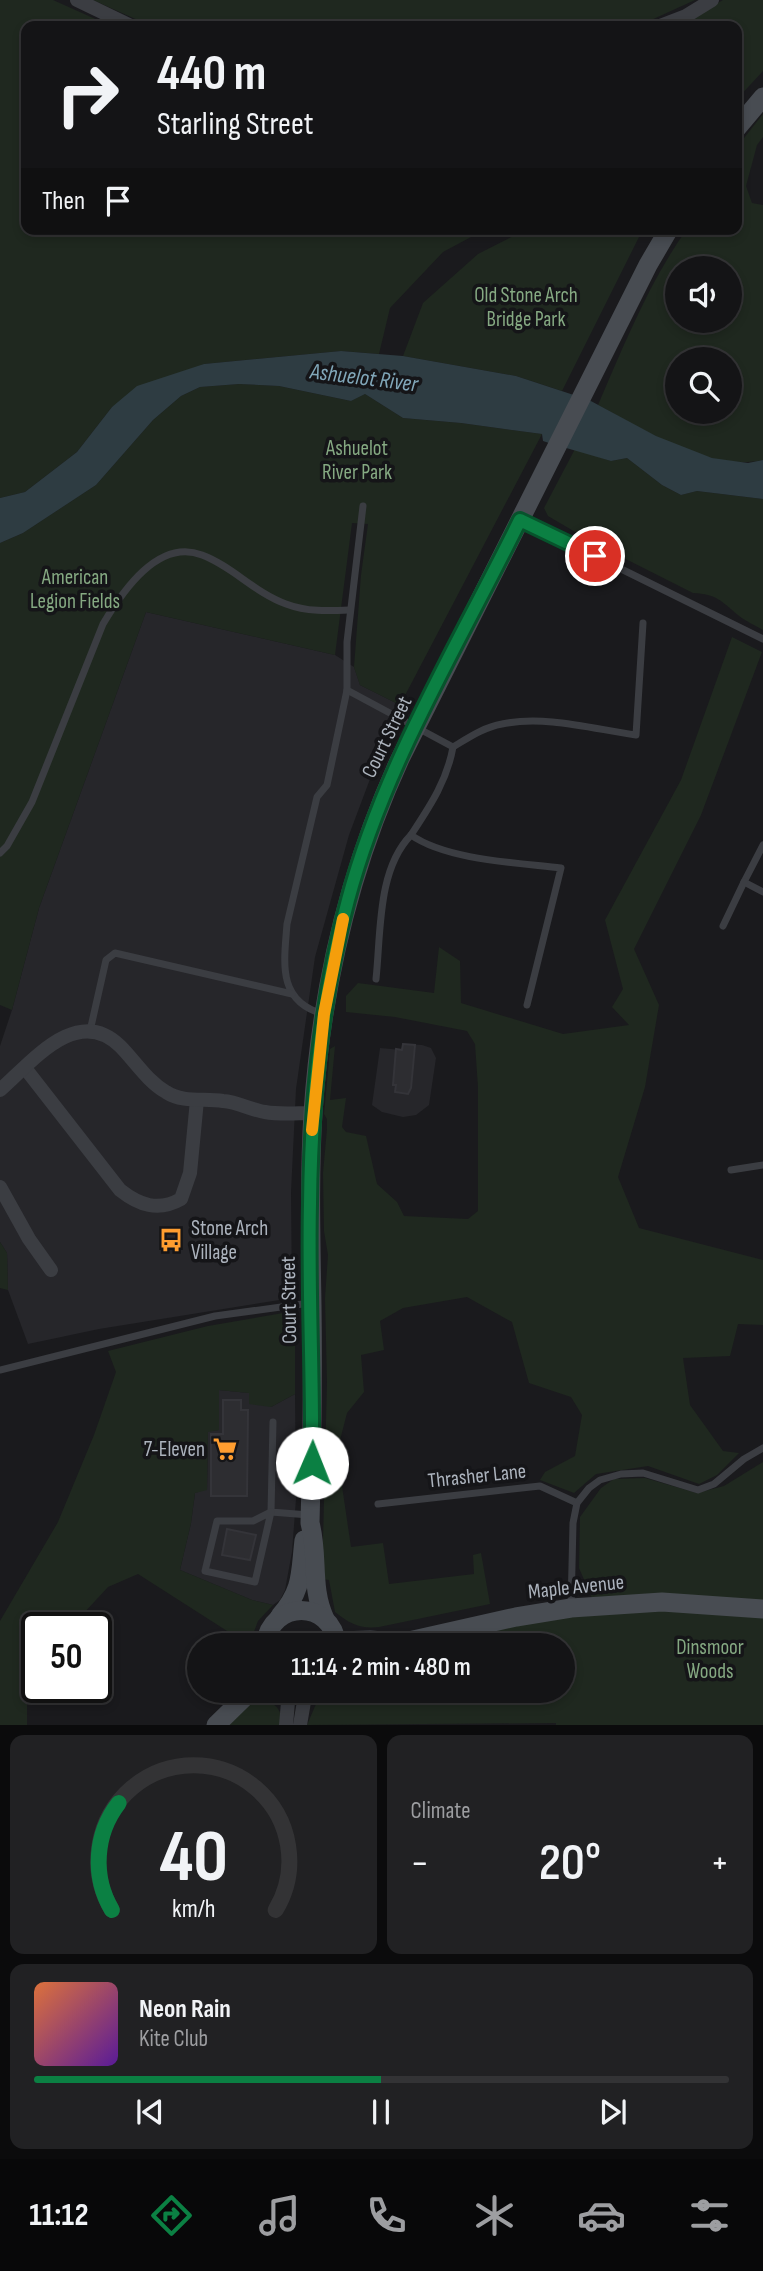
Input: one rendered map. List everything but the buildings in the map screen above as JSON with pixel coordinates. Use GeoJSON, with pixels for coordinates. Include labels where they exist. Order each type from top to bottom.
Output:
{"type":"FeatureCollection","features":[{"type":"Feature","properties":{"kind":"main road"},"geometry":{"type":"LineString","coordinates":[[742,122],[763,97]]}},
{"type":"Feature","properties":{"kind":"main road","name":"Court Street"},"geometry":{"type":"LineString","coordinates":[[334,1633],[317,1603],[314,1539],[310,1519],[313,1411],[310,1205],[313,1113],[324,1014],[348,900],[382,799],[415,727],[666,235]]}},
{"type":"Feature","properties":{"kind":"main road","name":"Court Street"},"geometry":{"type":"LineString","coordinates":[[269,1633],[271,1626],[294,1600],[310,1519]]}},
{"type":"Feature","properties":{"kind":"main road","name":"Maple Avenue"},"geometry":{"type":"LineString","coordinates":[[444,1633],[570,1608],[662,1602],[763,1609]]}},
{"type":"Feature","properties":{"kind":"main road"},"geometry":{"type":"LineString","coordinates":[[278,1618],[289,1612],[302,1610],[325,1619]]}},
{"type":"Feature","properties":{"kind":"main road"},"geometry":{"type":"LineString","coordinates":[[206,1725],[222,1703]]}},
{"type":"Feature","properties":{"kind":"main road"},"geometry":{"type":"LineString","coordinates":[[216,1725],[239,1703]]}},
{"type":"Feature","properties":{"kind":"street"},"geometry":{"type":"LineString","coordinates":[[77,0],[121,21]]}},
{"type":"Feature","properties":{"kind":"street"},"geometry":{"type":"LineString","coordinates":[[673,21],[712,0]]}},
{"type":"Feature","properties":{"kind":"street"},"geometry":{"type":"LineString","coordinates":[[0,1090],[67,1034],[90,1031],[108,1037],[118,1044],[155,1084],[180,1098],[224,1101],[262,1112],[313,1113]]}},
{"type":"Feature","properties":{"kind":"street"},"geometry":{"type":"LineString","coordinates":[[24,1069],[120,1190],[133,1201],[144,1205],[171,1205],[181,1199],[190,1172],[197,1100]]}},
{"type":"Feature","properties":{"kind":"street"},"geometry":{"type":"LineString","coordinates":[[0,1187],[40,1257],[51,1270]]}},
{"type":"Feature","properties":{"kind":"street"},"geometry":{"type":"LineString","coordinates":[[286,1725],[288,1703]]}},
{"type":"Feature","properties":{"kind":"street"},"geometry":{"type":"LineString","coordinates":[[300,1725],[304,1703]]}},
{"type":"Feature","properties":{"kind":"lane"},"geometry":{"type":"LineString","coordinates":[[324,1014],[300,1004],[286,979],[284,964],[287,924],[317,797],[327,785],[346,690],[350,610],[363,506]]}},
{"type":"Feature","properties":{"kind":"lane"},"geometry":{"type":"LineString","coordinates":[[520,520],[763,639]]}},
{"type":"Feature","properties":{"kind":"lane"},"geometry":{"type":"LineString","coordinates":[[0,853],[19,827],[32,802],[103,624],[133,580],[151,564],[177,552],[190,551],[214,561],[285,604],[303,609],[350,610]]}},
{"type":"Feature","properties":{"kind":"lane"},"geometry":{"type":"LineString","coordinates":[[376,979],[387,883],[394,858],[436,797],[446,776],[453,747],[499,724],[520,721],[563,724],[636,735],[643,623]]}},
{"type":"Feature","properties":{"kind":"lane"},"geometry":{"type":"LineString","coordinates":[[346,690],[453,747]]}},
{"type":"Feature","properties":{"kind":"lane"},"geometry":{"type":"LineString","coordinates":[[411,835],[432,847],[484,859],[561,869],[527,1005]]}},
{"type":"Feature","properties":{"kind":"lane"},"geometry":{"type":"LineString","coordinates":[[723,926],[763,845]]}},
{"type":"Feature","properties":{"kind":"lane"},"geometry":{"type":"LineString","coordinates":[[744,882],[763,892]]}},
{"type":"Feature","properties":{"kind":"lane"},"geometry":{"type":"LineString","coordinates":[[90,1031],[106,960],[116,953],[292,993]]}},
{"type":"Feature","properties":{"kind":"lane"},"geometry":{"type":"LineString","coordinates":[[731,1170],[763,1165]]}},
{"type":"Feature","properties":{"kind":"lane"},"geometry":{"type":"LineString","coordinates":[[0,1370],[215,1316],[312,1302]]}},
{"type":"Feature","properties":{"kind":"lane"},"geometry":{"type":"LineString","coordinates":[[274,1422],[271,1512],[255,1581],[205,1571],[217,1521],[253,1521],[271,1512],[310,1519]]}},
{"type":"Feature","properties":{"kind":"lane"},"geometry":{"type":"LineString","coordinates":[[570,1608],[572,1540],[577,1503],[589,1488],[600,1480],[621,1474],[643,1473],[698,1490],[714,1484],[744,1459],[763,1448]]}},
{"type":"Feature","properties":{"kind":"lane","name":"Thrasher Lane"},"geometry":{"type":"LineString","coordinates":[[378,1504],[540,1486],[577,1503]]}},
{"type":"Feature","properties":{"kind":"shaded area"},"geometry":{"type":"Polygon","coordinates":[[[146,612],[335,655],[354,667],[360,685],[400,705],[349,835],[315,957],[296,1089],[291,1192],[292,1298],[99,1329],[28,1344],[8,1290],[7,1253],[0,1242],[0,1046],[39,908],[146,612]]]}},
{"type":"Feature","properties":{"kind":"shaded area"},"geometry":{"type":"Polygon","coordinates":[[[403,1044],[431,1048],[436,1058],[429,1105],[416,1115],[403,1117],[382,1112],[372,1105],[380,1048],[402,1050],[403,1044]]]}},
{"type":"Feature","properties":{"kind":"shaded area"},"geometry":{"type":"Polygon","coordinates":[[[219,1390],[249,1393],[271,1407],[295,1394],[296,1499],[292,1552],[285,1590],[280,1600],[273,1605],[252,1600],[180,1570],[195,1493],[207,1489],[208,1431],[219,1430],[219,1390]]]}},
{"type":"Feature","properties":{"kind":"green space"},"geometry":{"type":"Polygon","coordinates":[[[0,0],[53,0],[100,21],[21,21],[21,235],[475,235],[443,252],[390,308],[379,354],[341,351],[204,364],[112,407],[77,452],[25,492],[0,498],[0,0]]]}},
{"type":"Feature","properties":{"kind":"green space"},"geometry":{"type":"Polygon","coordinates":[[[93,0],[695,0],[649,21],[140,21],[93,0]]]}},
{"type":"Feature","properties":{"kind":"green space"},"geometry":{"type":"Polygon","coordinates":[[[723,0],[763,0],[763,71],[742,94],[742,21],[687,21],[723,0]]]}},
{"type":"Feature","properties":{"kind":"green space"},"geometry":{"type":"Polygon","coordinates":[[[763,114],[763,137],[757,145],[746,186],[752,203],[763,205],[763,460],[742,462],[699,454],[656,437],[598,405],[665,263],[665,333],[742,333],[742,256],[669,256],[683,235],[742,235],[742,141],[763,114]]]}},
{"type":"Feature","properties":{"kind":"green space","name":"Old Stone Arch Bridge Park"},"geometry":{"type":"Polygon","coordinates":[[[515,235],[640,235],[562,391],[516,376],[403,356],[423,303],[478,254],[515,235]]]}},
{"type":"Feature","properties":{"kind":"green space"},"geometry":{"type":"Polygon","coordinates":[[[239,384],[279,386],[351,401],[365,394],[403,418],[542,434],[400,705],[360,685],[354,667],[368,524],[352,523],[335,655],[146,612],[39,908],[12,1010],[0,1005],[0,543],[23,533],[96,485],[153,420],[181,396],[200,387],[239,384]]]}},
{"type":"Feature","properties":{"kind":"green space"},"geometry":{"type":"Polygon","coordinates":[[[575,449],[611,461],[627,458],[662,485],[681,495],[697,491],[763,499],[763,630],[718,599],[693,593],[594,543],[548,516],[544,508],[575,449]]]}},
{"type":"Feature","properties":{"kind":"green space"},"geometry":{"type":"Polygon","coordinates":[[[732,637],[762,652],[701,815],[634,949],[659,1005],[645,1087],[618,1177],[639,1228],[763,1260],[763,1325],[738,1324],[730,1356],[683,1358],[690,1405],[723,1451],[739,1453],[717,1475],[699,1484],[648,1466],[596,1474],[574,1493],[540,1480],[545,1472],[575,1456],[582,1415],[571,1397],[529,1383],[512,1322],[467,1297],[403,1308],[380,1321],[384,1350],[361,1355],[364,1392],[347,1413],[337,1452],[351,1547],[383,1543],[389,1584],[474,1574],[473,1555],[481,1553],[490,1604],[379,1627],[356,1625],[335,1612],[329,1580],[322,1579],[327,1382],[325,1298],[328,1255],[324,1231],[323,1173],[327,1129],[324,1114],[330,1049],[335,1046],[330,1100],[346,1098],[342,1127],[346,1132],[366,1136],[377,1184],[397,1202],[404,1216],[468,1219],[478,1211],[478,1087],[475,1044],[467,1031],[395,1017],[346,1012],[346,996],[358,983],[434,993],[439,947],[460,961],[461,1003],[563,1034],[629,1025],[612,1007],[623,989],[605,920],[681,780],[732,637]]]}},
{"type":"Feature","properties":{"kind":"green space"},"geometry":{"type":"Polygon","coordinates":[[[0,1242],[7,1253],[8,1290],[0,1288],[0,1242]]]}},
{"type":"Feature","properties":{"kind":"green space"},"geometry":{"type":"Polygon","coordinates":[[[295,1311],[295,1394],[271,1407],[249,1404],[249,1393],[219,1390],[219,1430],[208,1432],[207,1490],[195,1493],[180,1570],[252,1600],[273,1605],[258,1621],[254,1633],[230,1633],[138,1574],[108,1587],[85,1612],[21,1612],[21,1703],[27,1703],[27,1725],[0,1725],[0,1621],[58,1522],[94,1435],[116,1372],[108,1351],[208,1326],[295,1311]]]}},
{"type":"Feature","properties":{"kind":"green space","name":"Dinsmoor Woods"},"geometry":{"type":"Polygon","coordinates":[[[763,1462],[763,1725],[307,1725],[316,1703],[575,1703],[575,1633],[487,1633],[538,1619],[598,1612],[579,1568],[580,1517],[601,1488],[614,1479],[645,1478],[697,1493],[724,1486],[763,1462]]]}},
{"type":"Feature","properties":{"kind":"green space"},"geometry":{"type":"Polygon","coordinates":[[[249,1703],[272,1703],[281,1715],[281,1725],[229,1725],[249,1703]]]}},
{"type":"Feature","properties":{"kind":"water","name":"Ashuelot River"},"geometry":{"type":"Polygon","coordinates":[[[341,351],[403,356],[516,376],[589,400],[656,436],[712,458],[748,463],[763,460],[763,499],[697,491],[681,495],[662,485],[627,458],[611,461],[543,441],[542,434],[403,418],[365,394],[351,401],[279,386],[239,384],[200,387],[181,396],[153,420],[96,485],[23,533],[0,543],[0,498],[25,492],[77,452],[112,407],[137,386],[204,364],[341,351]]]}},
{"type":"Feature","properties":{"kind":"slow traffic"},"geometry":{"type":"LineString","coordinates":[[312,1130],[324,1014],[343,919]]}},
{"type":"Feature","properties":{"kind":"place","name":"Stone Arch Village"},"geometry":{"type":"Point","coordinates":[171,1240]}},
{"type":"Feature","properties":{"kind":"place","name":"7-Eleven"},"geometry":{"type":"Point","coordinates":[225,1449]}},
{"type":"Feature","properties":{"kind":"route"},"geometry":{"type":"LineString","coordinates":[[312,1463],[310,1205],[313,1113],[324,1014],[335,957],[348,900],[366,841],[400,759],[520,520],[595,556]]}},
{"type":"Feature","properties":{"kind":"park label","name":"Ashuelot River Park"},"geometry":{"type":"Point","coordinates":[357,460]}},
{"type":"Feature","properties":{"kind":"park label","name":"American Legion Fields"},"geometry":{"type":"Point","coordinates":[75,589]}}]}
